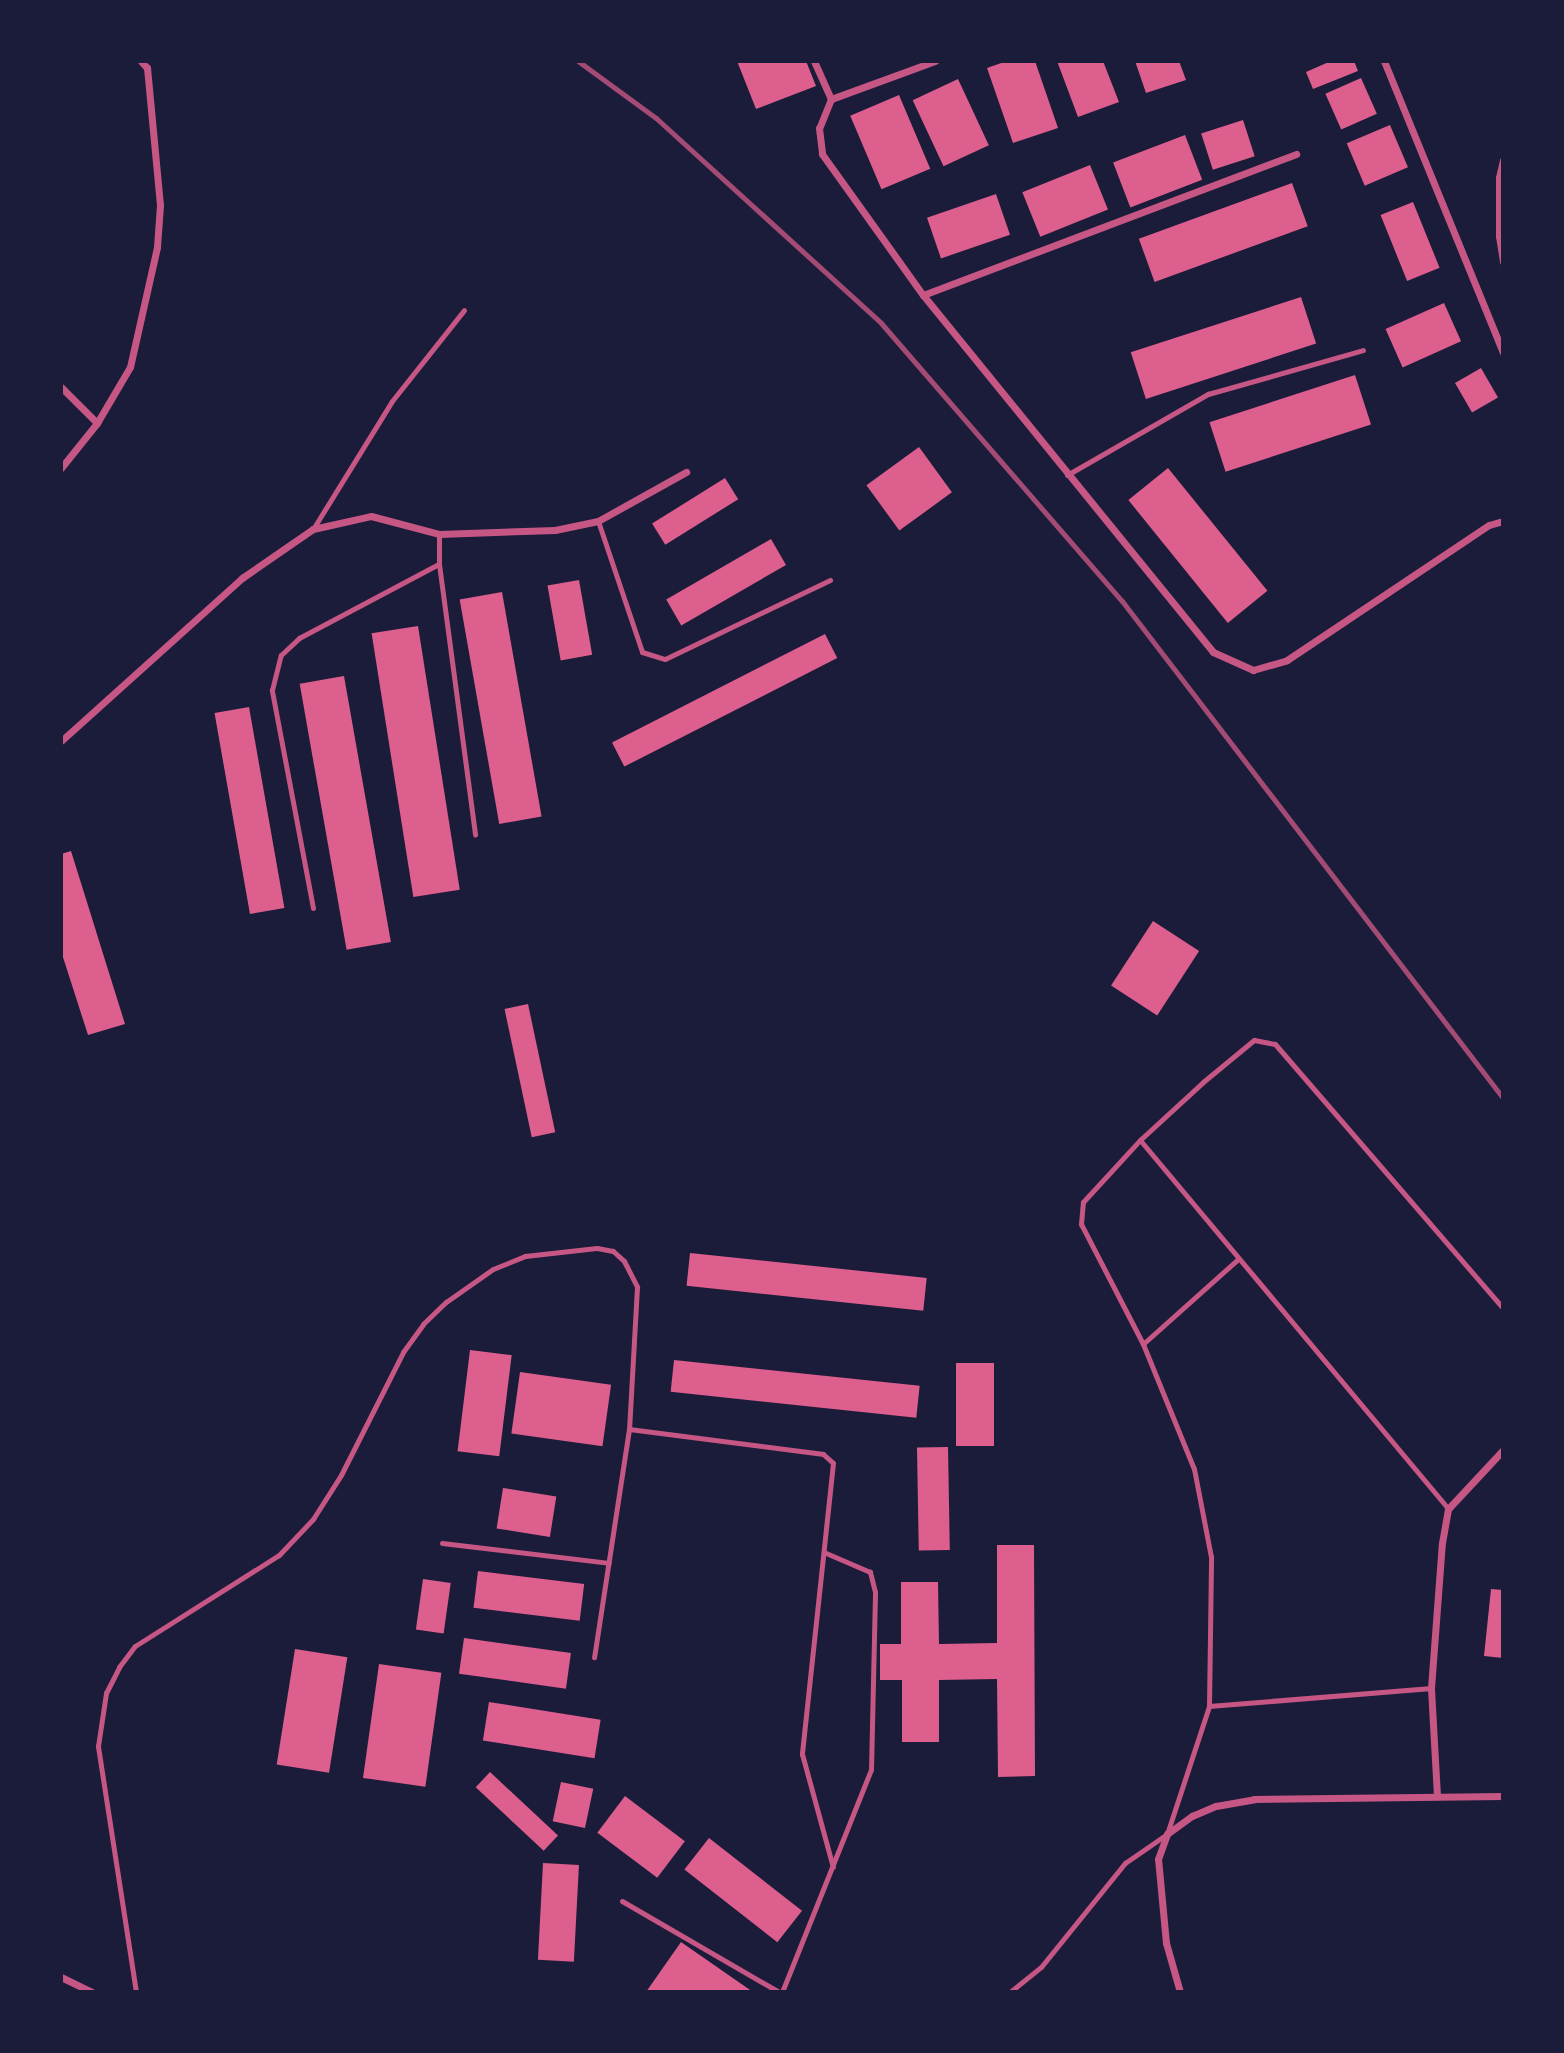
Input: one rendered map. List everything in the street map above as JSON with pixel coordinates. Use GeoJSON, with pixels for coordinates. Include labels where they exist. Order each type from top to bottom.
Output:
{"type":"FeatureCollection","features":[{"type":"Feature","properties":{"kind":"street"},"geometry":{"type":"LineString","coordinates":[[61,468],[97,423],[130,367],[157,247],[160,205],[147,68],[141,61]]}},
{"type":"Feature","properties":{"kind":"street"},"geometry":{"type":"LineString","coordinates":[[814,61],[831,99],[819,128],[822,153],[923,295],[1213,652],[1253,670],[1287,660],[1489,525],[1503,521]]}},
{"type":"Feature","properties":{"kind":"street"},"geometry":{"type":"LineString","coordinates":[[831,99],[935,61]]}},
{"type":"Feature","properties":{"kind":"street"},"geometry":{"type":"LineString","coordinates":[[1384,61],[1503,353]]}},
{"type":"Feature","properties":{"kind":"street"},"geometry":{"type":"LineString","coordinates":[[923,295],[1296,154]]}},
{"type":"Feature","properties":{"kind":"street"},"geometry":{"type":"LineString","coordinates":[[1503,160],[1499,178],[1499,236],[1503,262]]}},
{"type":"Feature","properties":{"kind":"street"},"geometry":{"type":"LineString","coordinates":[[61,387],[97,423]]}},
{"type":"Feature","properties":{"kind":"street"},"geometry":{"type":"LineString","coordinates":[[61,741],[242,578],[313,529],[371,516],[439,534],[555,530],[598,521],[686,472]]}},
{"type":"Feature","properties":{"kind":"street"},"geometry":{"type":"LineString","coordinates":[[1437,1796],[1431,1688],[1436,1594],[1448,1509],[1503,1450]]}},
{"type":"Feature","properties":{"kind":"street"},"geometry":{"type":"LineString","coordinates":[[1180,1992],[1166,1943],[1158,1859],[1167,1834],[1192,1816],[1216,1806],[1254,1799],[1503,1796]]}},
{"type":"Feature","properties":{"kind":"street"},"geometry":{"type":"LineString","coordinates":[[61,1977],[92,1992]]}},
{"type":"Feature","properties":{"kind":"lane"},"geometry":{"type":"LineString","coordinates":[[313,529],[407,380],[464,310]]}},
{"type":"Feature","properties":{"kind":"lane"},"geometry":{"type":"LineString","coordinates":[[1067,475],[1208,394],[1363,350]]}},
{"type":"Feature","properties":{"kind":"lane"},"geometry":{"type":"LineString","coordinates":[[598,521],[642,652],[665,659],[831,580]]}},
{"type":"Feature","properties":{"kind":"lane"},"geometry":{"type":"LineString","coordinates":[[439,534],[439,564],[475,835]]}},
{"type":"Feature","properties":{"kind":"lane"},"geometry":{"type":"LineString","coordinates":[[313,908],[272,690],[281,655],[299,638],[439,564]]}},
{"type":"Feature","properties":{"kind":"lane"},"geometry":{"type":"LineString","coordinates":[[1010,1992],[1041,1967],[1125,1863],[1167,1834],[1209,1706],[1211,1558],[1194,1469],[1143,1344],[1081,1224],[1083,1202],[1140,1140],[1254,1040],[1275,1044],[1503,1308]]}},
{"type":"Feature","properties":{"kind":"lane"},"geometry":{"type":"LineString","coordinates":[[1140,1140],[1237,1260],[1448,1509]]}},
{"type":"Feature","properties":{"kind":"lane"},"geometry":{"type":"LineString","coordinates":[[136,1992],[98,1746],[106,1693],[135,1646],[279,1555],[313,1519],[341,1475],[403,1352],[423,1324],[446,1302],[493,1269],[525,1256],[597,1248],[612,1251],[624,1261],[637,1287],[629,1429],[594,1657]]}},
{"type":"Feature","properties":{"kind":"lane"},"geometry":{"type":"LineString","coordinates":[[1143,1344],[1237,1260]]}},
{"type":"Feature","properties":{"kind":"lane"},"geometry":{"type":"LineString","coordinates":[[629,1429],[823,1454],[833,1463],[826,1553],[802,1754],[833,1867]]}},
{"type":"Feature","properties":{"kind":"lane"},"geometry":{"type":"LineString","coordinates":[[442,1543],[609,1563]]}},
{"type":"Feature","properties":{"kind":"lane"},"geometry":{"type":"LineString","coordinates":[[622,1901],[780,1992],[871,1770],[876,1592],[870,1572],[826,1553]]}},
{"type":"Feature","properties":{"kind":"lane"},"geometry":{"type":"LineString","coordinates":[[1209,1706],[1431,1688]]}},
{"type":"Feature","properties":{"kind":"building"},"geometry":{"type":"Polygon","coordinates":[[[737,61],[806,61],[816,86],[756,109],[737,61]]]}},
{"type":"Feature","properties":{"kind":"building"},"geometry":{"type":"Polygon","coordinates":[[[1007,61],[1035,61],[1058,128],[1013,143],[987,68],[1007,61]]]}},
{"type":"Feature","properties":{"kind":"building"},"geometry":{"type":"Polygon","coordinates":[[[1057,61],[1103,61],[1119,102],[1078,117],[1057,61]]]}},
{"type":"Feature","properties":{"kind":"building"},"geometry":{"type":"Polygon","coordinates":[[[1135,61],[1179,61],[1186,80],[1146,93],[1135,61]]]}},
{"type":"Feature","properties":{"kind":"building"},"geometry":{"type":"Polygon","coordinates":[[[1331,61],[1354,61],[1358,71],[1313,89],[1306,72],[1331,61]]]}},
{"type":"Feature","properties":{"kind":"building"},"geometry":{"type":"Polygon","coordinates":[[[1361,78],[1377,114],[1341,129],[1325,94],[1361,78]]]}},
{"type":"Feature","properties":{"kind":"building"},"geometry":{"type":"Polygon","coordinates":[[[958,79],[989,145],[944,166],[913,100],[958,79]]]}},
{"type":"Feature","properties":{"kind":"building"},"geometry":{"type":"Polygon","coordinates":[[[899,95],[930,169],[881,189],[850,116],[899,95]]]}},
{"type":"Feature","properties":{"kind":"building"},"geometry":{"type":"Polygon","coordinates":[[[1243,120],[1255,156],[1213,170],[1201,134],[1243,120]]]}},
{"type":"Feature","properties":{"kind":"building"},"geometry":{"type":"Polygon","coordinates":[[[1390,125],[1408,167],[1365,186],[1347,143],[1390,125]]]}},
{"type":"Feature","properties":{"kind":"building"},"geometry":{"type":"Polygon","coordinates":[[[1185,135],[1202,180],[1130,207],[1113,163],[1185,135]]]}},
{"type":"Feature","properties":{"kind":"building"},"geometry":{"type":"Polygon","coordinates":[[[1090,165],[1108,210],[1040,237],[1022,192],[1090,165]]]}},
{"type":"Feature","properties":{"kind":"building"},"geometry":{"type":"Polygon","coordinates":[[[1292,183],[1308,226],[1155,282],[1139,239],[1292,183]]]}},
{"type":"Feature","properties":{"kind":"building"},"geometry":{"type":"Polygon","coordinates":[[[996,194],[1010,235],[941,258],[927,218],[996,194]]]}},
{"type":"Feature","properties":{"kind":"building"},"geometry":{"type":"Polygon","coordinates":[[[1413,202],[1440,268],[1407,281],[1381,215],[1413,202]]]}},
{"type":"Feature","properties":{"kind":"building"},"geometry":{"type":"Polygon","coordinates":[[[1301,297],[1316,344],[1146,399],[1131,352],[1301,297]]]}},
{"type":"Feature","properties":{"kind":"building"},"geometry":{"type":"Polygon","coordinates":[[[1444,303],[1461,341],[1403,367],[1386,329],[1444,303]]]}},
{"type":"Feature","properties":{"kind":"building"},"geometry":{"type":"Polygon","coordinates":[[[1481,368],[1498,397],[1472,412],[1455,383],[1481,368]]]}},
{"type":"Feature","properties":{"kind":"building"},"geometry":{"type":"Polygon","coordinates":[[[1355,375],[1371,424],[1226,472],[1209,422],[1355,375]]]}},
{"type":"Feature","properties":{"kind":"building"},"geometry":{"type":"Polygon","coordinates":[[[919,447],[952,492],[899,531],[866,485],[919,447]]]}},
{"type":"Feature","properties":{"kind":"building"},"geometry":{"type":"Polygon","coordinates":[[[1168,468],[1267,591],[1228,623],[1128,500],[1168,468]]]}},
{"type":"Feature","properties":{"kind":"building"},"geometry":{"type":"Polygon","coordinates":[[[725,478],[738,499],[665,545],[652,524],[725,478]]]}},
{"type":"Feature","properties":{"kind":"building"},"geometry":{"type":"Polygon","coordinates":[[[771,539],[786,565],[681,625],[666,600],[771,539]]]}},
{"type":"Feature","properties":{"kind":"building"},"geometry":{"type":"Polygon","coordinates":[[[579,580],[592,655],[561,660],[547,586],[579,580]]]}},
{"type":"Feature","properties":{"kind":"building"},"geometry":{"type":"Polygon","coordinates":[[[502,592],[542,817],[499,824],[460,599],[502,592]]]}},
{"type":"Feature","properties":{"kind":"building"},"geometry":{"type":"Polygon","coordinates":[[[418,626],[460,890],[413,897],[372,633],[418,626]]]}},
{"type":"Feature","properties":{"kind":"building"},"geometry":{"type":"Polygon","coordinates":[[[825,634],[837,658],[624,767],[612,743],[825,634]]]}},
{"type":"Feature","properties":{"kind":"building"},"geometry":{"type":"Polygon","coordinates":[[[344,676],[391,942],[347,950],[300,684],[344,676]]]}},
{"type":"Feature","properties":{"kind":"building"},"geometry":{"type":"Polygon","coordinates":[[[249,707],[284,908],[250,914],[215,713],[249,707]]]}},
{"type":"Feature","properties":{"kind":"building"},"geometry":{"type":"Polygon","coordinates":[[[71,851],[125,1024],[88,1035],[61,951],[61,854],[71,851]]]}},
{"type":"Feature","properties":{"kind":"building"},"geometry":{"type":"Polygon","coordinates":[[[1153,921],[1199,951],[1157,1016],[1111,986],[1153,921]]]}},
{"type":"Feature","properties":{"kind":"building"},"geometry":{"type":"Polygon","coordinates":[[[528,1004],[555,1132],[532,1137],[505,1009],[528,1004]]]}},
{"type":"Feature","properties":{"kind":"building"},"geometry":{"type":"Polygon","coordinates":[[[690,1253],[927,1278],[923,1311],[687,1286],[690,1253]]]}},
{"type":"Feature","properties":{"kind":"building"},"geometry":{"type":"Polygon","coordinates":[[[470,1350],[512,1355],[499,1456],[458,1451],[470,1350]]]}},
{"type":"Feature","properties":{"kind":"building"},"geometry":{"type":"Polygon","coordinates":[[[674,1360],[920,1386],[916,1418],[671,1392],[674,1360]]]}},
{"type":"Feature","properties":{"kind":"building"},"geometry":{"type":"Polygon","coordinates":[[[956,1363],[994,1363],[994,1446],[956,1446],[956,1363]]]}},
{"type":"Feature","properties":{"kind":"building"},"geometry":{"type":"Polygon","coordinates":[[[520,1372],[611,1385],[602,1446],[511,1433],[520,1372]]]}},
{"type":"Feature","properties":{"kind":"building"},"geometry":{"type":"Polygon","coordinates":[[[948,1447],[950,1550],[919,1551],[917,1448],[948,1447]]]}},
{"type":"Feature","properties":{"kind":"building"},"geometry":{"type":"Polygon","coordinates":[[[503,1488],[556,1496],[550,1537],[497,1528],[503,1488]]]}},
{"type":"Feature","properties":{"kind":"building"},"geometry":{"type":"Polygon","coordinates":[[[997,1545],[1034,1545],[1035,1776],[998,1777],[997,1679],[939,1680],[939,1742],[902,1742],[902,1680],[880,1680],[880,1644],[901,1644],[901,1582],[938,1582],[939,1644],[997,1643],[997,1545]]]}},
{"type":"Feature","properties":{"kind":"building"},"geometry":{"type":"Polygon","coordinates":[[[478,1571],[584,1584],[580,1621],[473,1608],[478,1571]]]}},
{"type":"Feature","properties":{"kind":"building"},"geometry":{"type":"Polygon","coordinates":[[[423,1579],[451,1583],[444,1633],[416,1630],[423,1579]]]}},
{"type":"Feature","properties":{"kind":"building"},"geometry":{"type":"Polygon","coordinates":[[[1491,1589],[1503,1590],[1503,1658],[1484,1656],[1491,1589]]]}},
{"type":"Feature","properties":{"kind":"building"},"geometry":{"type":"Polygon","coordinates":[[[464,1638],[571,1653],[566,1689],[459,1674],[464,1638]]]}},
{"type":"Feature","properties":{"kind":"building"},"geometry":{"type":"Polygon","coordinates":[[[295,1649],[347,1657],[329,1773],[277,1765],[295,1649]]]}},
{"type":"Feature","properties":{"kind":"building"},"geometry":{"type":"Polygon","coordinates":[[[379,1664],[441,1673],[425,1787],[363,1778],[379,1664]]]}},
{"type":"Feature","properties":{"kind":"building"},"geometry":{"type":"Polygon","coordinates":[[[489,1702],[601,1720],[595,1758],[483,1741],[489,1702]]]}},
{"type":"Feature","properties":{"kind":"building"},"geometry":{"type":"Polygon","coordinates":[[[490,1772],[558,1835],[544,1851],[476,1787],[490,1772]]]}},
{"type":"Feature","properties":{"kind":"building"},"geometry":{"type":"Polygon","coordinates":[[[561,1782],[593,1789],[585,1828],[553,1821],[561,1782]]]}},
{"type":"Feature","properties":{"kind":"building"},"geometry":{"type":"Polygon","coordinates":[[[625,1796],[685,1841],[657,1878],[597,1833],[625,1796]]]}},
{"type":"Feature","properties":{"kind":"building"},"geometry":{"type":"Polygon","coordinates":[[[709,1838],[802,1911],[777,1942],[684,1870],[709,1838]]]}},
{"type":"Feature","properties":{"kind":"building"},"geometry":{"type":"Polygon","coordinates":[[[543,1863],[579,1865],[574,1962],[538,1960],[543,1863]]]}},
{"type":"Feature","properties":{"kind":"building"},"geometry":{"type":"Polygon","coordinates":[[[681,1942],[753,1992],[646,1992],[681,1942]]]}},
{"type":"Feature","properties":{"kind":"railway"},"geometry":{"type":"LineString","coordinates":[[578,61],[656,118],[881,323],[1122,601],[1503,1098]]}}]}
